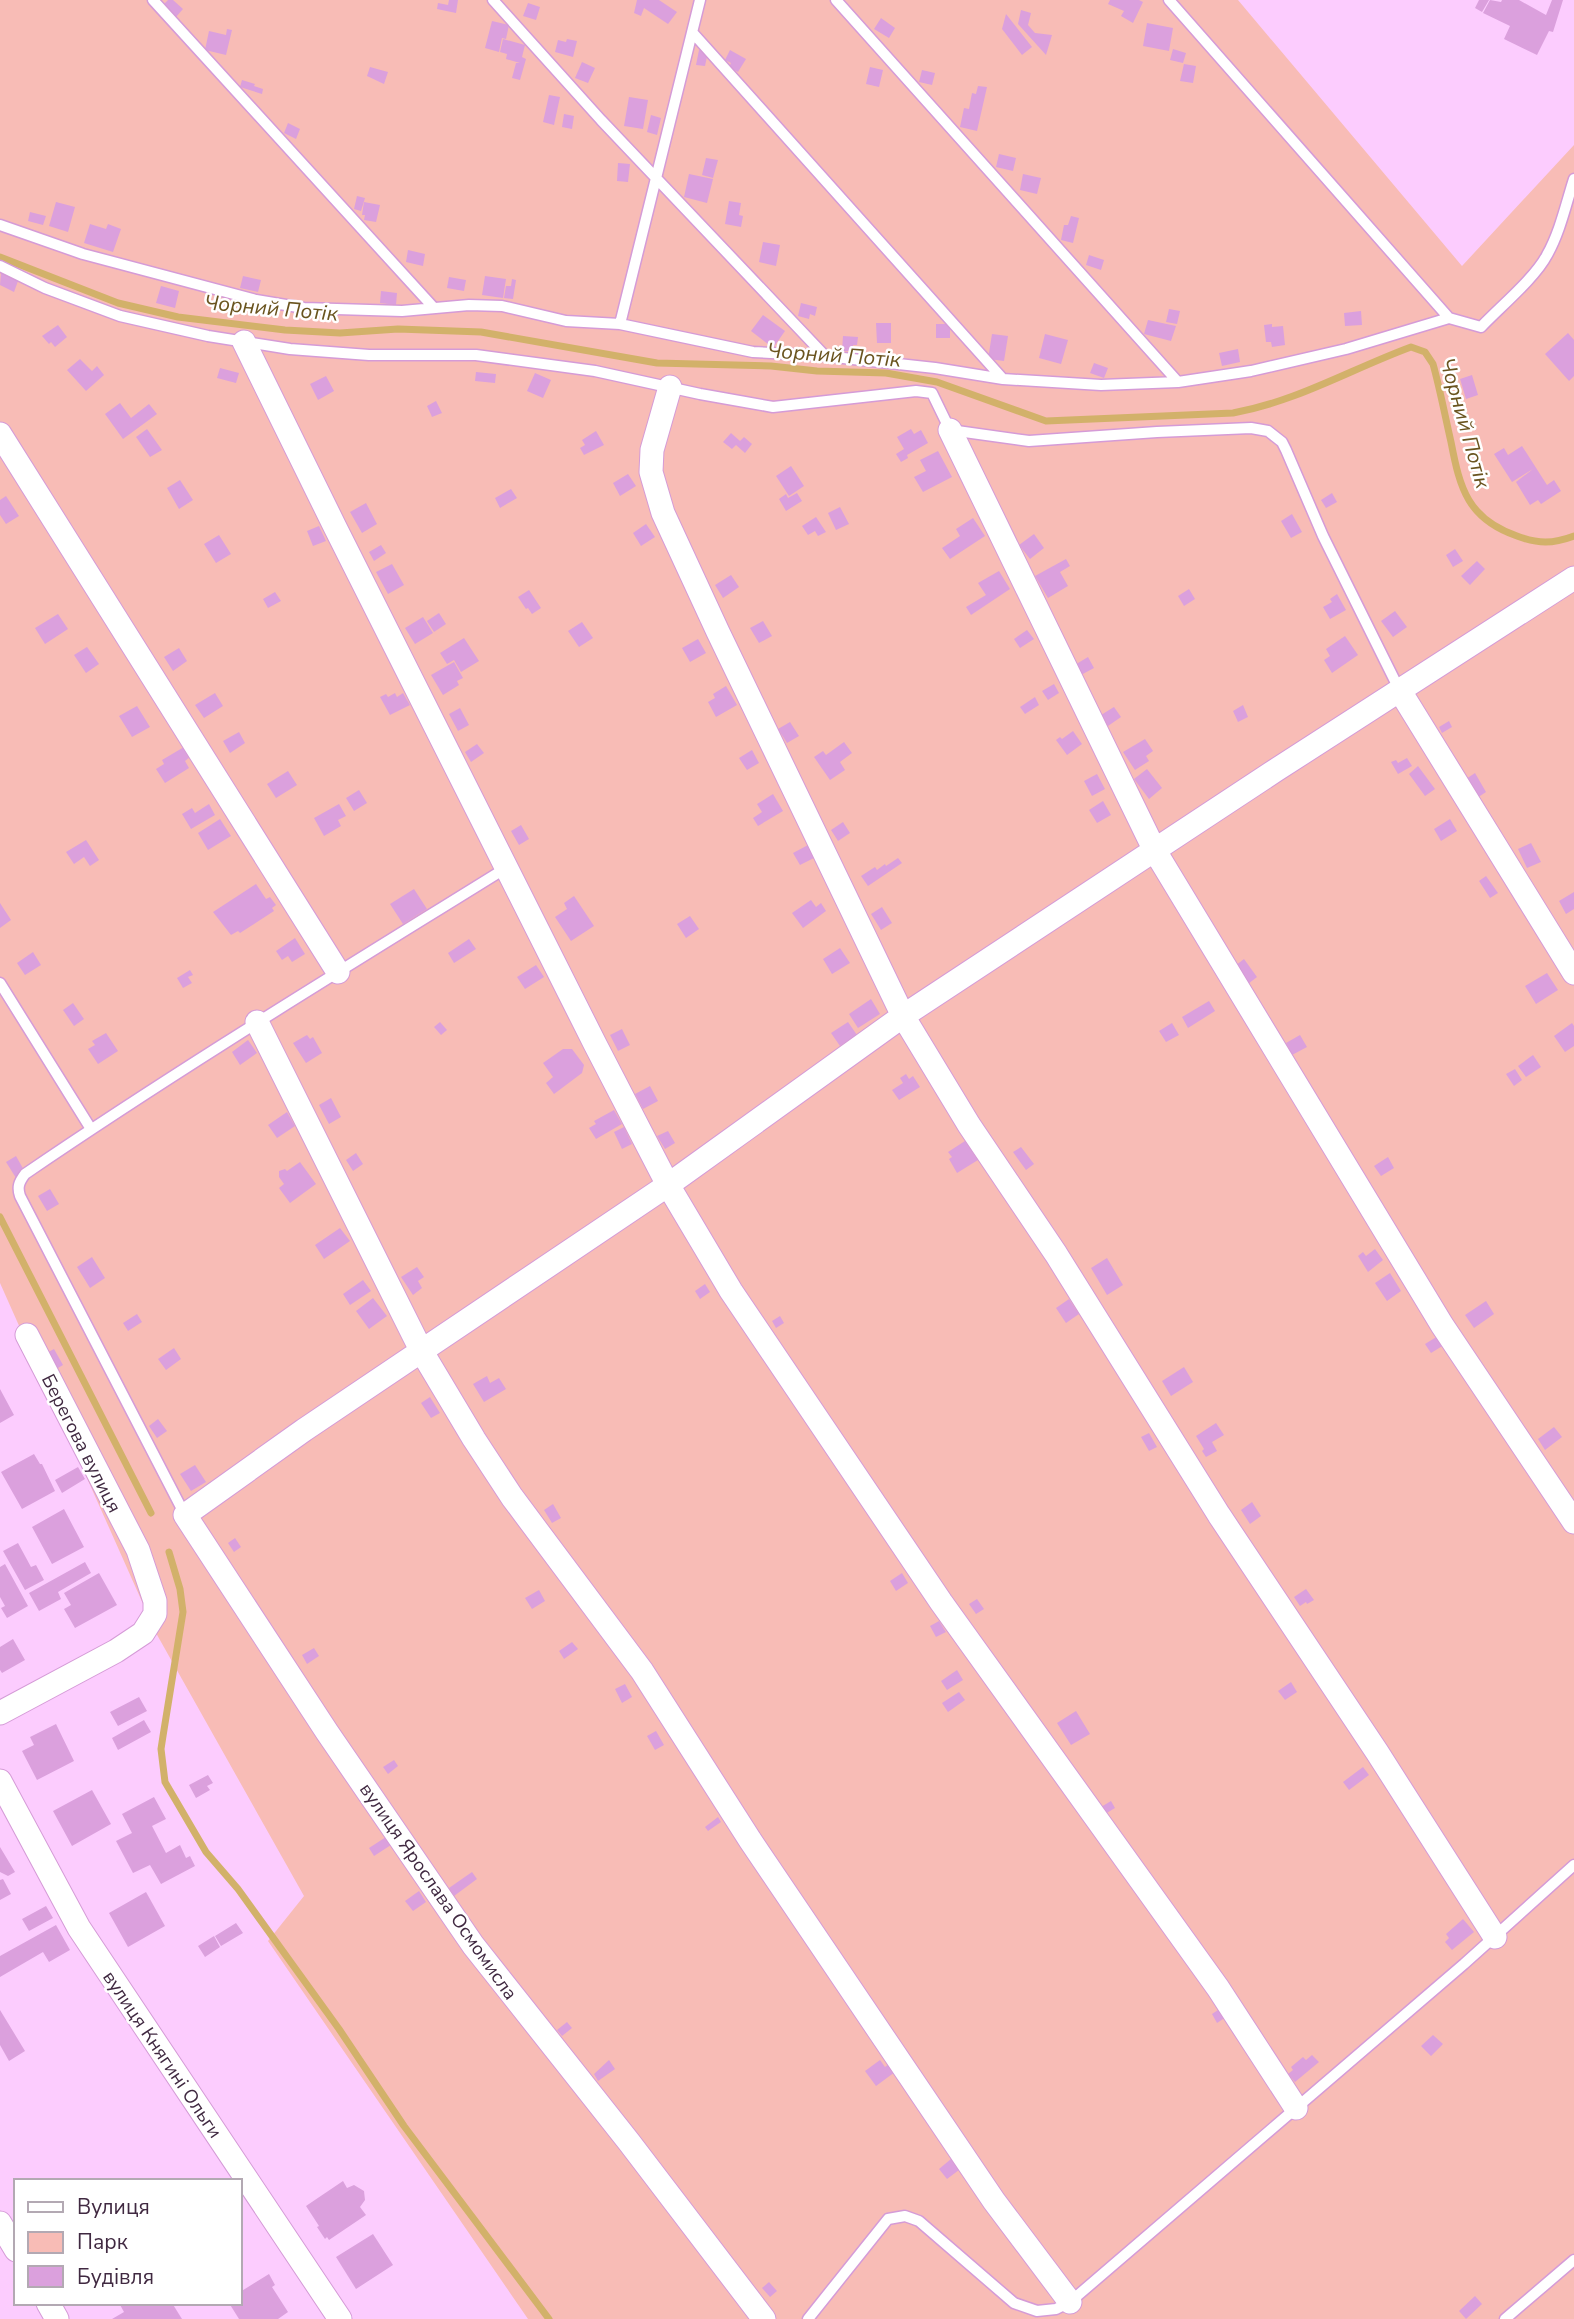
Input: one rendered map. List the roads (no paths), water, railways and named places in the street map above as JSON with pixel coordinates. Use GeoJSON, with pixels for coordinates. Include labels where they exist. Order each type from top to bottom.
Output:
{"type":"FeatureCollection","features":[{"type":"Feature","properties":{"kind":"street"},"geometry":{"type":"LineString","coordinates":[[244,342],[506,868],[668,1185],[731,1291],[941,1602],[1218,1988],[1296,2108]]}},
{"type":"Feature","properties":{"kind":"street"},"geometry":{"type":"LineString","coordinates":[[670,387],[652,450],[651,472],[663,513],[903,1016],[969,1125],[1056,1254],[1219,1515],[1377,1752],[1495,1937]]}},
{"type":"Feature","properties":{"kind":"street"},"geometry":{"type":"LineString","coordinates":[[950,430],[1155,851],[1442,1325],[1574,1522]]}},
{"type":"Feature","properties":{"kind":"street"},"geometry":{"type":"LineString","coordinates":[[0,434],[338,972]]}},
{"type":"Feature","properties":{"kind":"street"},"geometry":{"type":"LineString","coordinates":[[185,1516],[304,1430],[668,1185],[903,1016],[1574,578]]}},
{"type":"Feature","properties":{"kind":"street"},"geometry":{"type":"LineString","coordinates":[[1400,691],[1574,973]]}},
{"type":"Feature","properties":{"kind":"street"},"geometry":{"type":"LineString","coordinates":[[257,1022],[422,1352],[474,1439],[512,1497],[642,1671],[750,1840],[994,2201],[1070,2302]]}},
{"type":"Feature","properties":{"kind":"street","name":"Берегова вулиця"},"geometry":{"type":"LineString","coordinates":[[0,1713],[116,1651],[144,1633],[155,1614],[155,1601],[138,1550],[27,1335]]}},
{"type":"Feature","properties":{"kind":"street","name":"вулиця Ярослава Осмомисла"},"geometry":{"type":"LineString","coordinates":[[185,1516],[472,1945],[629,2142],[764,2319]]}},
{"type":"Feature","properties":{"kind":"street","name":"вулиця Княгині Ольги"},"geometry":{"type":"LineString","coordinates":[[0,1781],[79,1928],[340,2319]]}},
{"type":"Feature","properties":{"kind":"street"},"geometry":{"type":"LineString","coordinates":[[0,2223],[14,2247]]}},
{"type":"Feature","properties":{"kind":"lane"},"geometry":{"type":"LineString","coordinates":[[153,0],[434,307]]}},
{"type":"Feature","properties":{"kind":"lane"},"geometry":{"type":"LineString","coordinates":[[493,0],[656,178],[825,356]]}},
{"type":"Feature","properties":{"kind":"lane"},"geometry":{"type":"LineString","coordinates":[[620,324],[700,0]]}},
{"type":"Feature","properties":{"kind":"lane"},"geometry":{"type":"LineString","coordinates":[[836,0],[1178,383]]}},
{"type":"Feature","properties":{"kind":"lane"},"geometry":{"type":"LineString","coordinates":[[1169,0],[1449,318]]}},
{"type":"Feature","properties":{"kind":"lane"},"geometry":{"type":"LineString","coordinates":[[692,32],[1003,379]]}},
{"type":"Feature","properties":{"kind":"lane"},"geometry":{"type":"LineString","coordinates":[[0,225],[83,254],[256,300],[304,308],[402,311],[434,307],[502,306],[566,321],[620,324],[753,352],[825,356],[935,368],[1003,379],[1101,385],[1178,383],[1251,371],[1346,349],[1449,318],[1481,327],[1546,257],[1559,229],[1574,179]]}},
{"type":"Feature","properties":{"kind":"lane"},"geometry":{"type":"LineString","coordinates":[[0,266],[46,288],[120,316],[208,336],[290,349],[369,355],[476,355],[595,371],[773,407],[916,391],[932,393],[950,430],[1029,441],[1251,428],[1268,431],[1282,442],[1323,536],[1400,691]]}},
{"type":"Feature","properties":{"kind":"lane"},"geometry":{"type":"LineString","coordinates":[[185,1516],[20,1196],[20,1180],[91,1129],[257,1022],[506,868]]}},
{"type":"Feature","properties":{"kind":"lane"},"geometry":{"type":"LineString","coordinates":[[0,983],[91,1129]]}},
{"type":"Feature","properties":{"kind":"lane"},"geometry":{"type":"LineString","coordinates":[[808,2319],[888,2220],[905,2216],[919,2221],[1014,2303],[1037,2315],[1070,2302],[1495,1937],[1574,1865]]}},
{"type":"Feature","properties":{"kind":"lane"},"geometry":{"type":"LineString","coordinates":[[1505,2319],[1574,2260]]}},
{"type":"Feature","properties":{"kind":"waterway","name":"Чорний Потік"},"geometry":{"type":"LineString","coordinates":[[0,257],[118,303],[178,317],[285,330],[340,333],[398,329],[481,332],[657,363],[886,373],[937,382],[1046,421],[1233,413],[1302,393],[1411,347],[1425,352],[1433,364],[1458,474],[1477,511],[1500,529],[1532,540],[1552,542],[1574,536]]}},
{"type":"Feature","properties":{"kind":"waterway"},"geometry":{"type":"LineString","coordinates":[[0,1217],[151,1513]]}},
{"type":"Feature","properties":{"kind":"waterway"},"geometry":{"type":"LineString","coordinates":[[169,1552],[180,1589],[183,1612],[161,1749],[165,1782],[206,1852],[238,1889],[339,2029],[404,2126],[549,2319]]}}]}
